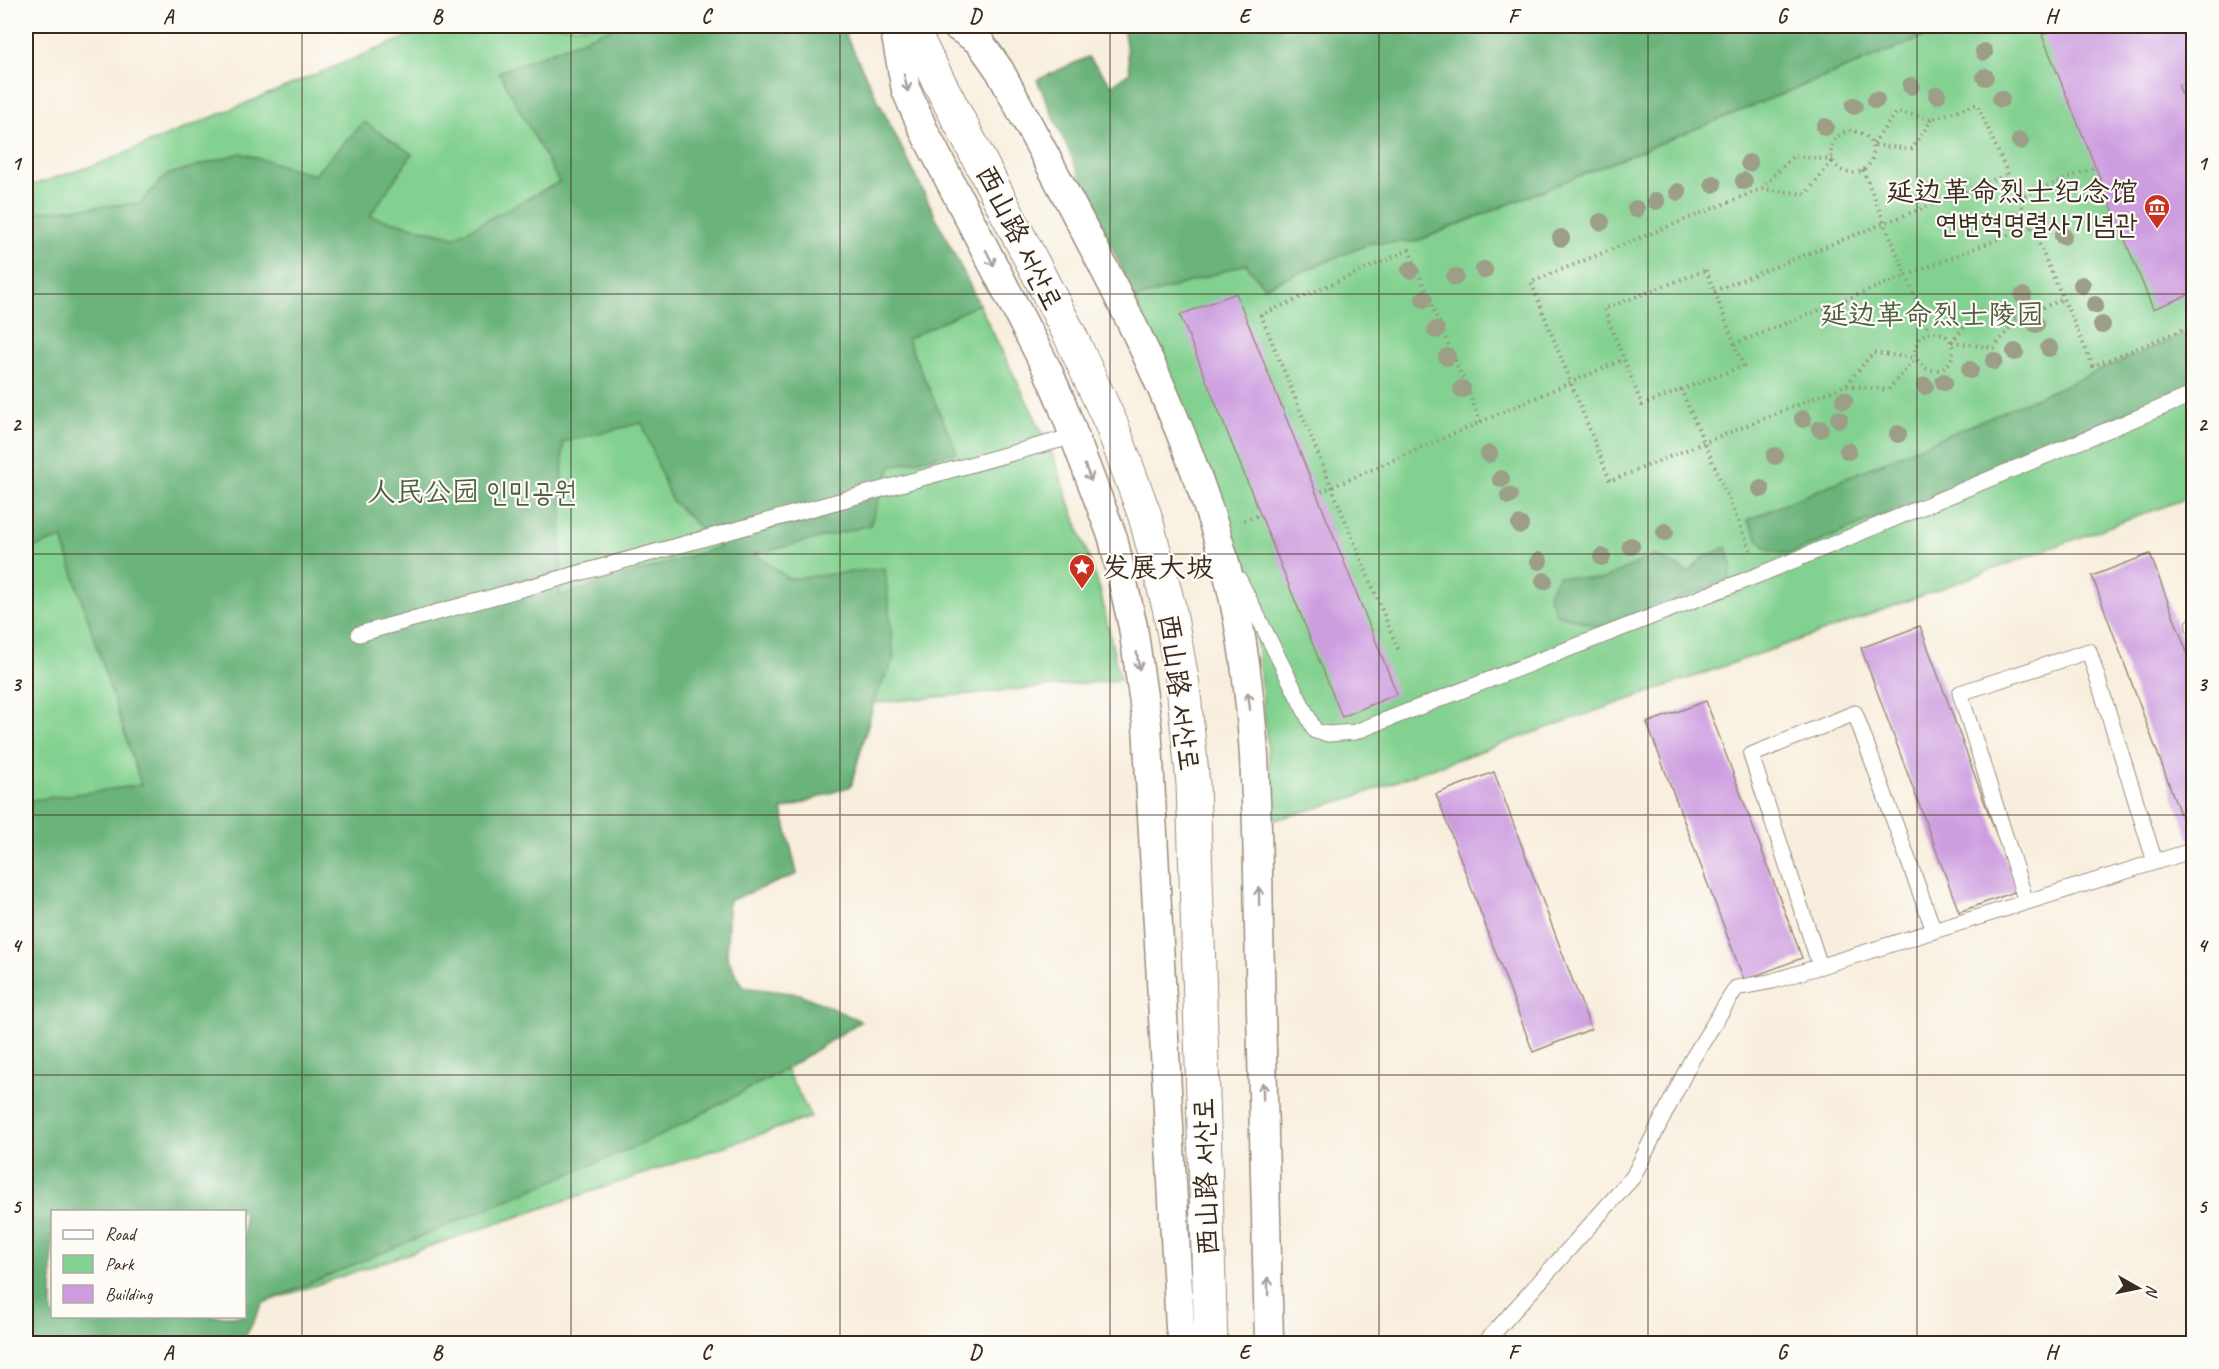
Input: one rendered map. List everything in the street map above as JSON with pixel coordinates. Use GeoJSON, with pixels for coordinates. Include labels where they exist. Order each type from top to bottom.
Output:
{"type":"FeatureCollection","features":[{"type":"Feature","properties":{"kind":"street"},"geometry":{"type":"LineString","coordinates":[[894,26],[906,90],[924,131],[1047,369],[1074,436],[1113,538],[1133,627],[1147,724],[1180,1328],[1186,1344]]}},
{"type":"Feature","properties":{"kind":"street","name":"西山路 서산로"},"geometry":{"type":"LineString","coordinates":[[910,26],[1070,335],[1112,426],[1145,516],[1169,607],[1183,685],[1193,784],[1211,1344]]}},
{"type":"Feature","properties":{"kind":"street"},"geometry":{"type":"LineString","coordinates":[[956,26],[979,42],[1000,71],[1128,312],[1178,423],[1225,563],[1242,642],[1255,752],[1269,1317],[1267,1344]]}},
{"type":"Feature","properties":{"kind":"lane"},"geometry":{"type":"LineString","coordinates":[[1215,530],[1315,731],[1328,734],[1355,732],[1761,574],[2193,394]]}},
{"type":"Feature","properties":{"kind":"lane"},"geometry":{"type":"LineString","coordinates":[[359,634],[1074,436]]}},
{"type":"Feature","properties":{"kind":"lane"},"geometry":{"type":"LineString","coordinates":[[2026,902],[1959,693],[2089,651],[2155,862]]}},
{"type":"Feature","properties":{"kind":"lane"},"geometry":{"type":"LineString","coordinates":[[1820,966],[1751,755],[1855,713],[1934,931]]}},
{"type":"Feature","properties":{"kind":"lane"},"geometry":{"type":"LineString","coordinates":[[1484,1344],[1633,1177],[1691,1061],[1736,988],[1773,981],[2193,850]]}},
{"type":"Feature","properties":{"kind":"path"},"geometry":{"type":"LineString","coordinates":[[1872,145],[1896,112],[1932,119],[1977,104],[2093,366],[2193,325]]}},
{"type":"Feature","properties":{"kind":"path"},"geometry":{"type":"LineString","coordinates":[[1872,145],[1911,149],[1932,119]]}},
{"type":"Feature","properties":{"kind":"path"},"geometry":{"type":"LineString","coordinates":[[1857,132],[1868,139],[1872,145],[1872,159],[1863,170],[1856,172],[1842,170],[1833,160],[1834,141],[1844,133],[1857,132]]}},
{"type":"Feature","properties":{"kind":"path"},"geometry":{"type":"LineString","coordinates":[[1833,160],[1792,156],[1761,189],[1531,282],[1610,481],[1846,385],[1873,353],[1916,358]]}},
{"type":"Feature","properties":{"kind":"path"},"geometry":{"type":"LineString","coordinates":[[1761,189],[1806,194],[1833,160]]}},
{"type":"Feature","properties":{"kind":"path"},"geometry":{"type":"LineString","coordinates":[[2019,198],[2096,167]]}},
{"type":"Feature","properties":{"kind":"path"},"geometry":{"type":"LineString","coordinates":[[1863,170],[1929,332]]}},
{"type":"Feature","properties":{"kind":"path"},"geometry":{"type":"LineString","coordinates":[[1714,291],[2008,174]]}},
{"type":"Feature","properties":{"kind":"path"},"geometry":{"type":"LineString","coordinates":[[1734,344],[2031,226]]}},
{"type":"Feature","properties":{"kind":"path"},"geometry":{"type":"LineString","coordinates":[[1398,650],[1261,315],[1410,250],[1481,422]]}},
{"type":"Feature","properties":{"kind":"path"},"geometry":{"type":"LineString","coordinates":[[1706,270],[1734,344],[1743,366],[1642,405],[1604,309],[1706,270]]}},
{"type":"Feature","properties":{"kind":"path"},"geometry":{"type":"LineString","coordinates":[[1951,342],[1994,348],[2018,317],[2064,299]]}},
{"type":"Feature","properties":{"kind":"path"},"geometry":{"type":"LineString","coordinates":[[1951,342],[1980,310],[2018,317]]}},
{"type":"Feature","properties":{"kind":"path"},"geometry":{"type":"LineString","coordinates":[[1929,332],[1942,333],[1951,342],[1953,355],[1947,366],[1942,369],[1924,368],[1916,358],[1918,339],[1929,332]]}},
{"type":"Feature","properties":{"kind":"path"},"geometry":{"type":"LineString","coordinates":[[1846,385],[1888,390],[1916,358]]}},
{"type":"Feature","properties":{"kind":"path"},"geometry":{"type":"LineString","coordinates":[[1316,494],[1624,359]]}},
{"type":"Feature","properties":{"kind":"path"},"geometry":{"type":"LineString","coordinates":[[1681,389],[1761,574]]}},
{"type":"Feature","properties":{"kind":"green space","name":"人民公园 인민공원"},"geometry":{"type":"Polygon","coordinates":[[[433,26],[841,26],[1051,450],[1100,590],[1120,680],[874,703],[851,786],[782,810],[797,874],[728,901],[727,957],[811,1117],[263,1303],[242,1343],[26,1343],[26,187],[101,163],[433,26]]]}},
{"type":"Feature","properties":{"kind":"green space","name":"人民公园 인민공원"},"geometry":{"type":"Polygon","coordinates":[[[617,26],[841,26],[979,304],[907,339],[957,452],[891,466],[870,525],[755,554],[789,579],[885,568],[894,658],[873,703],[851,786],[782,810],[797,874],[728,901],[727,957],[742,987],[800,994],[861,1021],[786,1069],[662,1135],[263,1303],[242,1343],[26,1343],[26,801],[141,785],[62,538],[26,550],[26,213],[140,203],[166,175],[241,153],[314,175],[364,122],[412,154],[370,216],[455,237],[559,182],[499,72],[617,26]],[[642,423],[563,442],[560,596],[720,547],[671,500],[642,423]]]}},
{"type":"Feature","properties":{"kind":"green space"},"geometry":{"type":"Polygon","coordinates":[[[1123,26],[1951,26],[1414,242],[1371,243],[1264,287],[1246,264],[1135,299],[1037,80],[1088,57],[1112,85],[1130,72],[1123,26]]]}},
{"type":"Feature","properties":{"kind":"green space","name":"延边革命烈士陵园"},"geometry":{"type":"Polygon","coordinates":[[[1951,26],[2193,26],[2193,496],[1836,627],[1354,797],[1275,820],[1256,636],[1235,560],[1135,299],[1246,264],[1265,287],[1371,243],[1415,242],[1951,26]]]}},
{"type":"Feature","properties":{"kind":"green space"},"geometry":{"type":"Polygon","coordinates":[[[2193,331],[2193,384],[1793,553],[1769,550],[1760,542],[1747,520],[2193,331]]]}},
{"type":"Feature","properties":{"kind":"green space"},"geometry":{"type":"Polygon","coordinates":[[[1726,547],[1732,565],[1729,579],[1605,628],[1556,614],[1548,594],[1558,576],[1601,580],[1655,555],[1689,573],[1702,558],[1726,547]]]}},
{"type":"Feature","properties":{"kind":"building","name":"延边革命烈士纪念馆 연변혁명렬사기념관"},"geometry":{"type":"Polygon","coordinates":[[[2064,26],[2194,26],[2194,80],[2178,85],[2194,126],[2194,293],[2153,309],[2042,35],[2064,26]]]}},
{"type":"Feature","properties":{"kind":"building"},"geometry":{"type":"Polygon","coordinates":[[[1236,293],[1397,694],[1342,717],[1180,315],[1236,293]]]}},
{"type":"Feature","properties":{"kind":"building"},"geometry":{"type":"Polygon","coordinates":[[[2150,554],[2194,671],[2194,840],[2190,841],[2092,576],[2150,554]]]}},
{"type":"Feature","properties":{"kind":"building"},"geometry":{"type":"Polygon","coordinates":[[[1920,626],[2017,891],[1959,912],[1861,648],[1920,626]]]}},
{"type":"Feature","properties":{"kind":"building"},"geometry":{"type":"Polygon","coordinates":[[[1706,701],[1802,958],[1744,980],[1647,723],[1706,701]]]}},
{"type":"Feature","properties":{"kind":"building"},"geometry":{"type":"Polygon","coordinates":[[[1494,772],[1591,1029],[1533,1052],[1436,794],[1494,772]]]}},
{"type":"Feature","properties":{"kind":"place","name":"延边革命烈士纪念馆 연변혁명렬사기념관"},"geometry":{"type":"Point","coordinates":[2157,230]}},
{"type":"Feature","properties":{"kind":"place","name":"发展大坡"},"geometry":{"type":"Point","coordinates":[1082,590]}}]}
